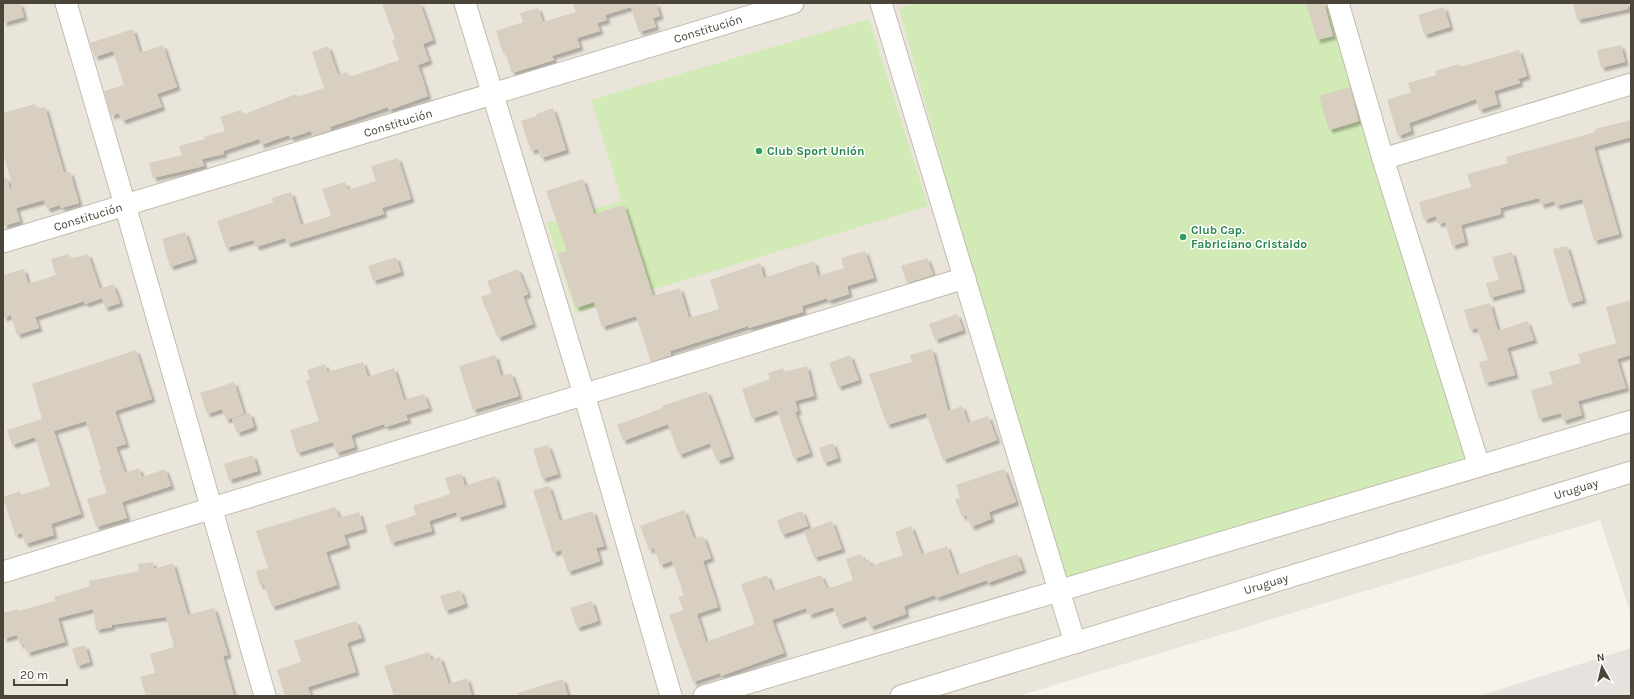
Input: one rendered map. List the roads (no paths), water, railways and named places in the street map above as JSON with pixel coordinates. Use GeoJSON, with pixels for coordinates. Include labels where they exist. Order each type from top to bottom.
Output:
{"type":"FeatureCollection","features":[{"type":"Feature","properties":{"kind":"street"},"geometry":{"type":"LineString","coordinates":[[66,3],[265,696]]}},
{"type":"Feature","properties":{"kind":"street"},"geometry":{"type":"LineString","coordinates":[[465,3],[494,94],[584,394],[671,696]]}},
{"type":"Feature","properties":{"kind":"street","name":"Constitución"},"geometry":{"type":"LineString","coordinates":[[3,242],[793,3]]}},
{"type":"Feature","properties":{"kind":"street"},"geometry":{"type":"LineString","coordinates":[[881,3],[1075,642]]}},
{"type":"Feature","properties":{"kind":"street"},"geometry":{"type":"LineString","coordinates":[[1338,3],[1383,159],[1479,466]]}},
{"type":"Feature","properties":{"kind":"street"},"geometry":{"type":"LineString","coordinates":[[1383,159],[1631,84]]}},
{"type":"Feature","properties":{"kind":"street"},"geometry":{"type":"LineString","coordinates":[[3,572],[965,278]]}},
{"type":"Feature","properties":{"kind":"street"},"geometry":{"type":"LineString","coordinates":[[704,696],[1631,421]]}},
{"type":"Feature","properties":{"kind":"street","name":"Uruguay"},"geometry":{"type":"LineString","coordinates":[[901,696],[1631,472]]}},
{"type":"Feature","properties":{"kind":"place","name":"Club Sport Unión"},"geometry":{"type":"Point","coordinates":[759,151]}},
{"type":"Feature","properties":{"kind":"place","name":"Club Cap. Fabriciano Cristaldo"},"geometry":{"type":"Point","coordinates":[1183,237]}}]}
